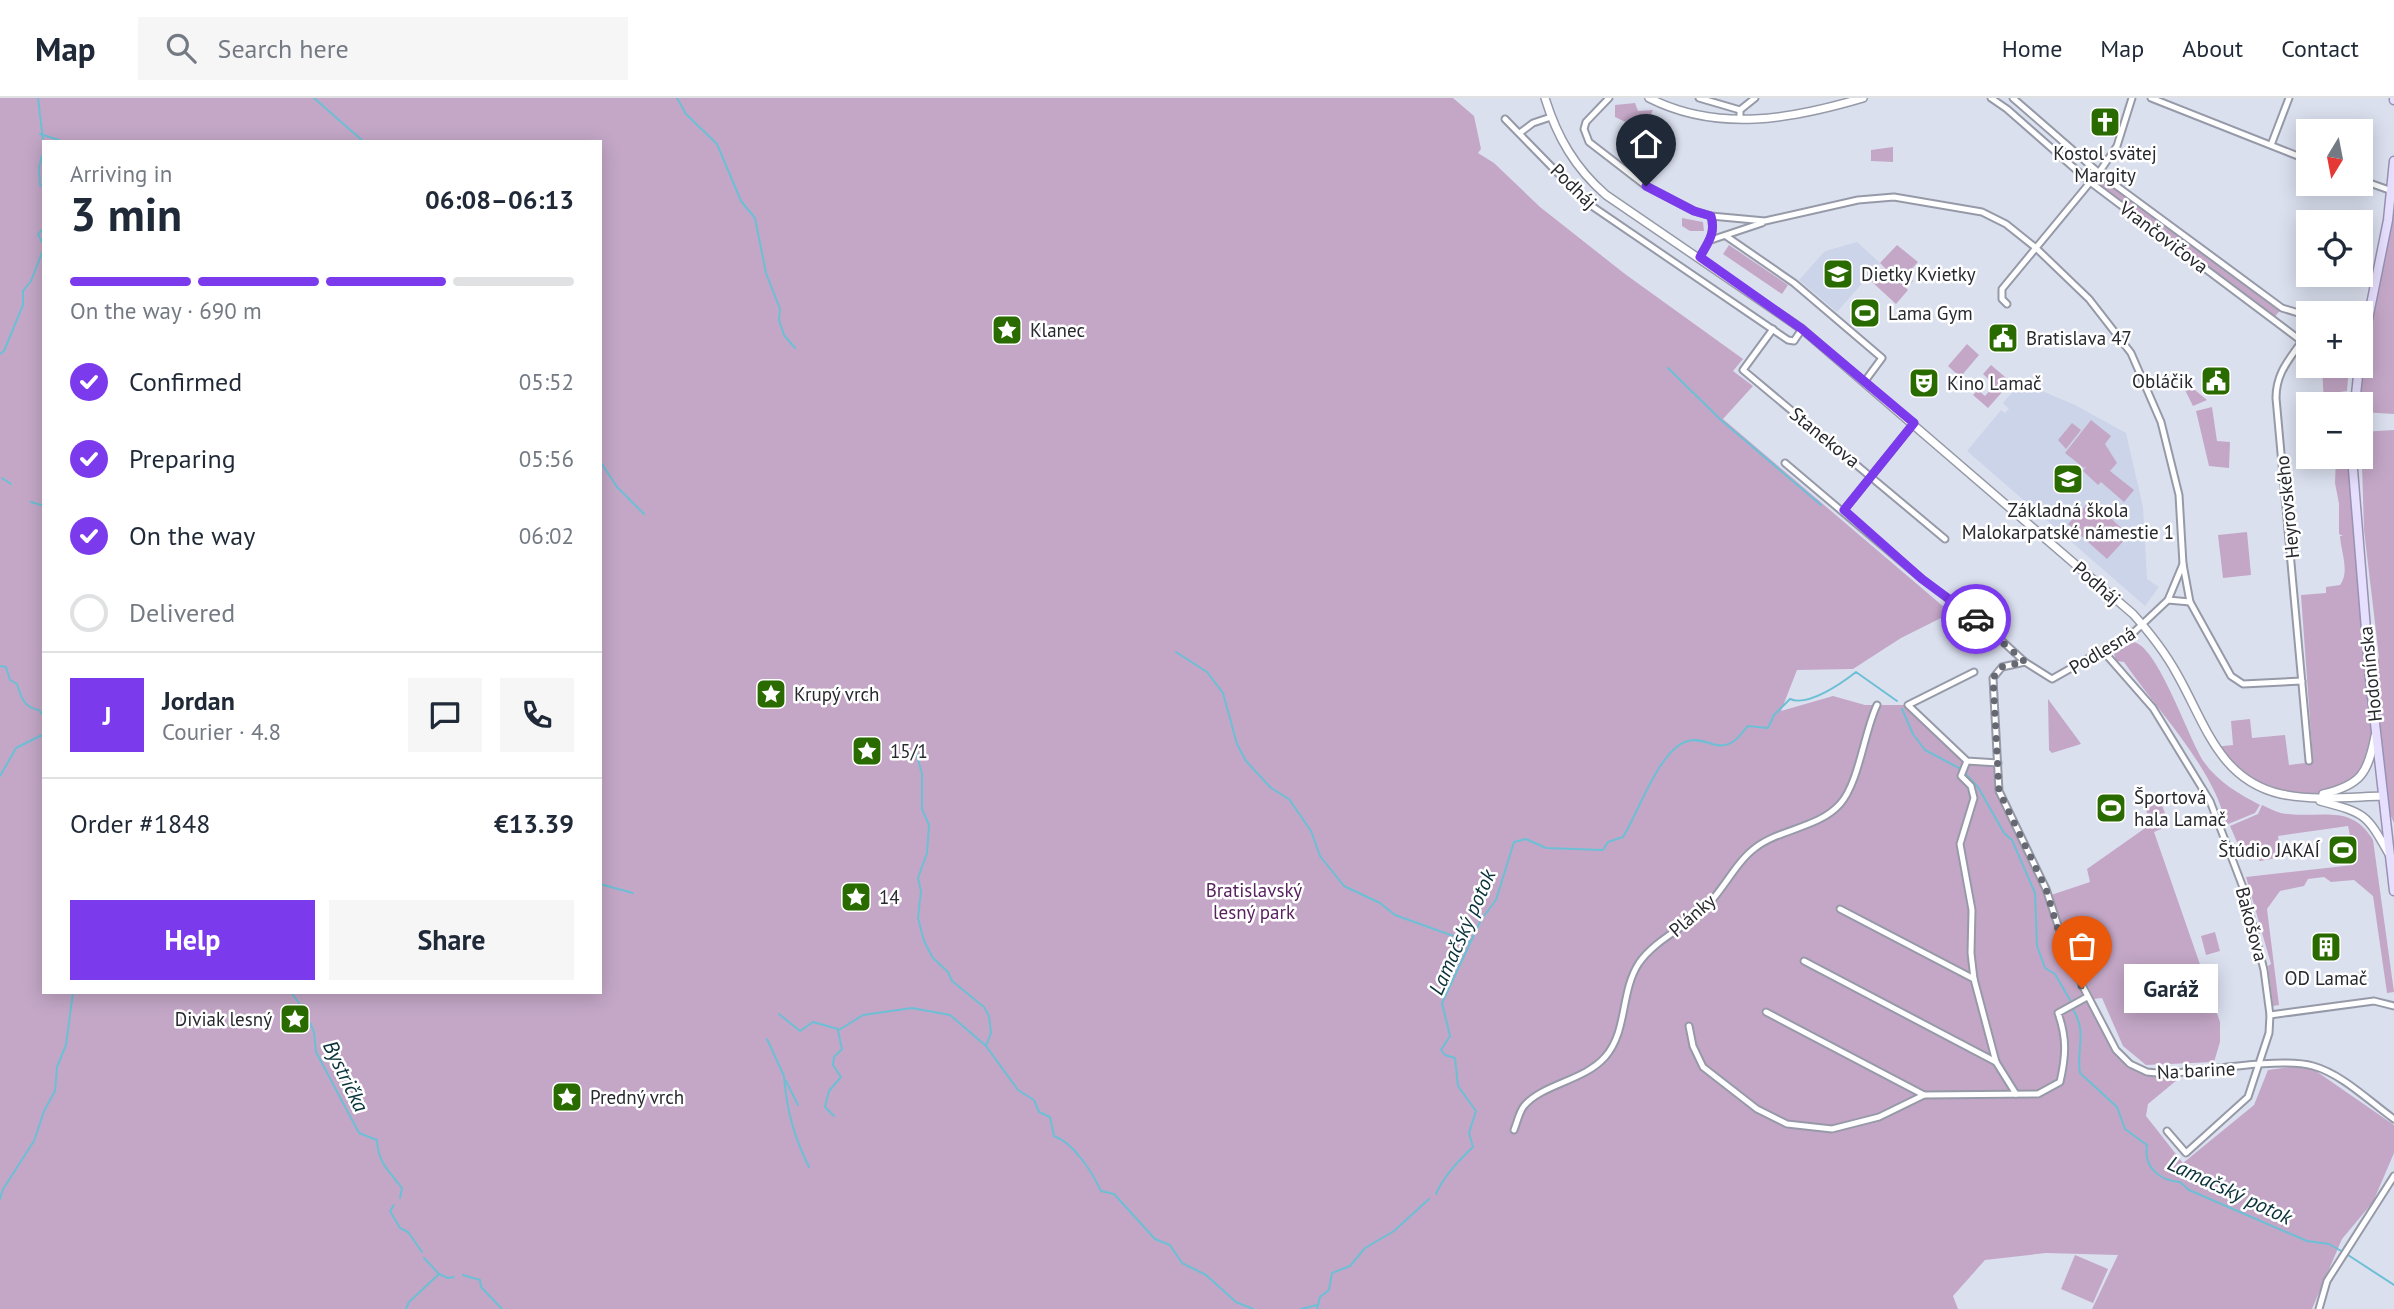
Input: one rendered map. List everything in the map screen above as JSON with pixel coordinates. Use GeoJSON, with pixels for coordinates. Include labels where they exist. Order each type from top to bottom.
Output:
{"type":"FeatureCollection","features":[{"type":"Feature","properties":{"kind":"main road"},"geometry":{"type":"LineString","coordinates":[[2369,301],[2392,191],[2394,161]]}},
{"type":"Feature","properties":{"kind":"main road","name":"Hodonínska"},"geometry":{"type":"LineString","coordinates":[[2354,469],[2382,796],[2394,891]]}},
{"type":"Feature","properties":{"kind":"street","name":"Podháj"},"geometry":{"type":"LineString","coordinates":[[1545,98],[1560,139],[1587,178],[1606,195],[1802,329],[1914,423],[2143,625],[2171,663],[2208,736],[2230,767],[2264,789],[2309,798],[2382,796]]}},
{"type":"Feature","properties":{"kind":"street"},"geometry":{"type":"LineString","coordinates":[[1609,98],[1586,122],[1584,129],[1589,142],[1646,186],[1694,211],[1711,216],[1765,222]]}},
{"type":"Feature","properties":{"kind":"street"},"geometry":{"type":"LineString","coordinates":[[1649,98],[1693,114],[1740,114],[1774,120],[1806,115],[1863,98]]}},
{"type":"Feature","properties":{"kind":"street"},"geometry":{"type":"LineString","coordinates":[[1699,98],[1740,114]]}},
{"type":"Feature","properties":{"kind":"street"},"geometry":{"type":"LineString","coordinates":[[1740,114],[1755,98]]}},
{"type":"Feature","properties":{"kind":"street","name":"Vrančovičova"},"geometry":{"type":"LineString","coordinates":[[1991,98],[2090,182],[2296,336]]}},
{"type":"Feature","properties":{"kind":"street","name":"Vrančovičova"},"geometry":{"type":"LineString","coordinates":[[2014,98],[2099,173],[2282,308],[2296,312]]}},
{"type":"Feature","properties":{"kind":"street"},"geometry":{"type":"LineString","coordinates":[[2007,304],[2002,299],[2001,289],[2099,173],[2117,146],[2133,98]]}},
{"type":"Feature","properties":{"kind":"street"},"geometry":{"type":"LineString","coordinates":[[2151,98],[2296,155]]}},
{"type":"Feature","properties":{"kind":"street"},"geometry":{"type":"LineString","coordinates":[[2271,145],[2289,98]]}},
{"type":"Feature","properties":{"kind":"street"},"geometry":{"type":"LineString","coordinates":[[1521,132],[1533,123],[1551,117]]}},
{"type":"Feature","properties":{"kind":"street","name":"Podháj"},"geometry":{"type":"LineString","coordinates":[[1506,119],[1586,202],[1773,329],[1794,341],[1802,329]]}},
{"type":"Feature","properties":{"kind":"street"},"geometry":{"type":"LineString","coordinates":[[2373,184],[2392,191]]}},
{"type":"Feature","properties":{"kind":"street"},"geometry":{"type":"LineString","coordinates":[[1711,240],[1765,222],[1858,200],[1894,197],[1982,212],[2006,223],[2089,299],[2130,353],[2161,422],[2179,495],[2183,564],[2190,602],[2231,677],[2243,684],[2302,681]]}},
{"type":"Feature","properties":{"kind":"street"},"geometry":{"type":"LineString","coordinates":[[1700,257],[1711,240],[1714,227],[1711,216]]}},
{"type":"Feature","properties":{"kind":"street"},"geometry":{"type":"LineString","coordinates":[[1726,236],[1794,283],[1882,358],[1865,381]]}},
{"type":"Feature","properties":{"kind":"street","name":"Stanekova"},"geometry":{"type":"LineString","coordinates":[[1773,329],[1742,370],[1945,539]]}},
{"type":"Feature","properties":{"kind":"street","name":"Heyrovského"},"geometry":{"type":"LineString","coordinates":[[2296,349],[2282,368],[2276,386],[2309,761]]}},
{"type":"Feature","properties":{"kind":"street"},"geometry":{"type":"LineString","coordinates":[[1844,510],[1914,423]]}},
{"type":"Feature","properties":{"kind":"street"},"geometry":{"type":"LineString","coordinates":[[1784,463],[1844,510],[1922,579],[1990,630],[2025,662]]}},
{"type":"Feature","properties":{"kind":"street"},"geometry":{"type":"LineString","coordinates":[[2183,564],[2168,600],[2190,602]]}},
{"type":"Feature","properties":{"kind":"street","name":"Podlesná"},"geometry":{"type":"LineString","coordinates":[[2025,662],[2052,679],[2104,652],[2143,625],[2168,600]]}},
{"type":"Feature","properties":{"kind":"street","name":"Bakošova"},"geometry":{"type":"LineString","coordinates":[[2104,652],[2153,708],[2210,801],[2250,910],[2270,1016],[2266,1045],[2248,1097],[2186,1153],[2167,1131]]}},
{"type":"Feature","properties":{"kind":"street","name":"Na barine"},"geometry":{"type":"LineString","coordinates":[[2025,662],[2001,667],[1994,674],[1999,791],[2046,889],[2062,943],[2116,1051],[2130,1064],[2147,1072],[2168,1074],[2293,1062],[2315,1066],[2336,1077],[2394,1119]]}},
{"type":"Feature","properties":{"kind":"street"},"geometry":{"type":"LineString","coordinates":[[1974,672],[1908,705],[1967,761],[1998,763]]}},
{"type":"Feature","properties":{"kind":"street","name":"Plánky"},"geometry":{"type":"LineString","coordinates":[[1514,1130],[1522,1107],[1590,1070],[1606,1056],[1618,1035],[1628,985],[1640,962],[1706,907],[1755,848],[1820,817],[1840,804],[1859,762],[1869,721],[1877,705]]}},
{"type":"Feature","properties":{"kind":"street"},"geometry":{"type":"LineString","coordinates":[[2309,798],[2354,783],[2366,768],[2376,732]]}},
{"type":"Feature","properties":{"kind":"street"},"geometry":{"type":"LineString","coordinates":[[1967,761],[1961,776],[1971,786],[1973,798],[1960,844],[1972,910],[1970,953],[1974,979],[1996,1062],[2016,1094]]}},
{"type":"Feature","properties":{"kind":"street"},"geometry":{"type":"LineString","coordinates":[[2309,798],[2354,810],[2367,817],[2389,855]]}},
{"type":"Feature","properties":{"kind":"street"},"geometry":{"type":"LineString","coordinates":[[1840,909],[1974,979]]}},
{"type":"Feature","properties":{"kind":"street"},"geometry":{"type":"LineString","coordinates":[[1804,961],[1996,1062]]}},
{"type":"Feature","properties":{"kind":"street"},"geometry":{"type":"LineString","coordinates":[[1689,1026],[1693,1046],[1703,1067],[1757,1109],[1787,1124],[1832,1129],[1879,1117],[1924,1095],[2038,1094],[2060,1082],[2067,1055],[2065,1033],[2058,1013],[2087,997]]}},
{"type":"Feature","properties":{"kind":"street"},"geometry":{"type":"LineString","coordinates":[[2270,1016],[2374,1001],[2392,1007]]}},
{"type":"Feature","properties":{"kind":"street"},"geometry":{"type":"LineString","coordinates":[[1766,1012],[1924,1095]]}},
{"type":"Feature","properties":{"kind":"street"},"geometry":{"type":"LineString","coordinates":[[2319,1309],[2327,1281],[2394,1176]]}},
{"type":"Feature","properties":{"kind":"shaded area","name":"Dietky Kvietky"},"geometry":{"type":"Polygon","coordinates":[[[1857,242],[1880,263],[1837,312],[1799,280],[1825,251],[1857,242]]]}},
{"type":"Feature","properties":{"kind":"shaded area","name":"Základná škola Malokarpatské námestie 1"},"geometry":{"type":"Polygon","coordinates":[[[2021,382],[2075,405],[2126,433],[2143,507],[2147,579],[2159,587],[2145,606],[1967,451],[2001,410],[2005,413],[2009,409],[2003,403],[2021,382]]]}},
{"type":"Feature","properties":{"kind":"green space","name":"Bratislavský lesný park"},"geometry":{"type":"Polygon","coordinates":[[[0,98],[1453,98],[1474,116],[1481,149],[1478,153],[1494,163],[1540,207],[1625,274],[1743,359],[1733,371],[1753,386],[1723,419],[1951,613],[1901,638],[1853,669],[1797,670],[1781,711],[1833,696],[1865,705],[1908,705],[1967,760],[1998,763],[1999,791],[2048,894],[2059,944],[2112,1050],[2133,1068],[2177,1077],[2177,1080],[2148,1104],[2146,1116],[2183,1163],[2254,1105],[2268,1070],[2290,1067],[2313,1069],[2394,1125],[2394,1153],[2373,1202],[2342,1239],[2312,1309],[2092,1309],[2118,1255],[2046,1253],[1985,1260],[1953,1296],[1958,1309],[0,1309],[0,98]]]}},
{"type":"Feature","properties":{"kind":"green space"},"geometry":{"type":"Polygon","coordinates":[[[1635,103],[1638,111],[1653,110],[1643,130],[1615,117],[1615,105],[1635,103]]]}},
{"type":"Feature","properties":{"kind":"green space"},"geometry":{"type":"Polygon","coordinates":[[[1893,147],[1893,162],[1871,161],[1871,150],[1893,147]]]}},
{"type":"Feature","properties":{"kind":"green space"},"geometry":{"type":"Polygon","coordinates":[[[2394,161],[2394,414],[2373,413],[2373,392],[2355,392],[2358,378],[2373,378],[2373,301],[2371,301],[2394,161]]]}},
{"type":"Feature","properties":{"kind":"green space"},"geometry":{"type":"Polygon","coordinates":[[[2099,173],[2282,308],[2273,319],[2090,182],[2099,173]]]}},
{"type":"Feature","properties":{"kind":"green space"},"geometry":{"type":"Polygon","coordinates":[[[1682,218],[1703,222],[1704,231],[1690,231],[1682,226],[1682,218]]]}},
{"type":"Feature","properties":{"kind":"green space"},"geometry":{"type":"Polygon","coordinates":[[[1729,245],[1788,285],[1782,294],[1723,254],[1729,245]]]}},
{"type":"Feature","properties":{"kind":"green space"},"geometry":{"type":"Polygon","coordinates":[[[1897,245],[1918,262],[1906,275],[1913,281],[1909,286],[1902,280],[1900,282],[1908,290],[1896,304],[1871,281],[1883,268],[1886,269],[1880,263],[1897,245]]]}},
{"type":"Feature","properties":{"kind":"green space"},"geometry":{"type":"Polygon","coordinates":[[[1967,344],[1979,355],[1957,381],[1959,376],[1948,366],[1967,344]]]}},
{"type":"Feature","properties":{"kind":"green space"},"geometry":{"type":"Polygon","coordinates":[[[1991,365],[2011,382],[1988,408],[1973,395],[1978,390],[1985,396],[1995,385],[1983,374],[1991,365]]]}},
{"type":"Feature","properties":{"kind":"green space"},"geometry":{"type":"Polygon","coordinates":[[[2323,378],[2348,378],[2347,391],[2323,392],[2323,378]]]}},
{"type":"Feature","properties":{"kind":"green space"},"geometry":{"type":"Polygon","coordinates":[[[2190,386],[2207,400],[2193,406],[2185,390],[2190,386]]]}},
{"type":"Feature","properties":{"kind":"green space"},"geometry":{"type":"Polygon","coordinates":[[[2212,407],[2217,441],[2230,442],[2229,468],[2209,466],[2196,411],[2212,407]]]}},
{"type":"Feature","properties":{"kind":"green space"},"geometry":{"type":"Polygon","coordinates":[[[2091,420],[2111,436],[2105,444],[2117,463],[2110,471],[2134,490],[2124,502],[2101,482],[2098,485],[2083,471],[2087,465],[2084,468],[2065,453],[2091,420]]]}},
{"type":"Feature","properties":{"kind":"green space"},"geometry":{"type":"Polygon","coordinates":[[[2072,423],[2081,430],[2066,449],[2058,440],[2072,423]]]}},
{"type":"Feature","properties":{"kind":"green space"},"geometry":{"type":"Polygon","coordinates":[[[2394,430],[2394,823],[2382,796],[2376,735],[2370,757],[2354,783],[2309,798],[2255,784],[2214,747],[2233,745],[2231,721],[2250,719],[2252,738],[2285,735],[2289,765],[2313,762],[2301,595],[2326,593],[2326,587],[2340,585],[2343,580],[2345,568],[2340,536],[2343,536],[2339,534],[2336,469],[2353,469],[2371,677],[2379,657],[2364,530],[2362,469],[2373,469],[2373,431],[2394,430]]]}},
{"type":"Feature","properties":{"kind":"green space"},"geometry":{"type":"Polygon","coordinates":[[[2091,500],[2129,535],[2107,559],[2068,524],[2091,500]]]}},
{"type":"Feature","properties":{"kind":"green space"},"geometry":{"type":"Polygon","coordinates":[[[2247,532],[2251,575],[2223,578],[2218,535],[2247,532]]]}},
{"type":"Feature","properties":{"kind":"green space"},"geometry":{"type":"Polygon","coordinates":[[[2133,642],[2152,658],[2204,762],[2222,781],[2260,805],[2255,813],[2226,825],[2210,783],[2183,740],[2124,662],[2116,661],[2114,654],[2133,642]]]}},
{"type":"Feature","properties":{"kind":"green space"},"geometry":{"type":"Polygon","coordinates":[[[2048,699],[2081,744],[2052,753],[2049,750],[2048,699]]]}},
{"type":"Feature","properties":{"kind":"green space"},"geometry":{"type":"Polygon","coordinates":[[[2160,801],[2170,825],[2154,832],[2220,1022],[2220,1042],[2214,1062],[2146,1065],[2123,1046],[2102,998],[2094,999],[2072,955],[2051,895],[2090,882],[2087,869],[2151,824],[2145,807],[2160,801]]]}},
{"type":"Feature","properties":{"kind":"green space"},"geometry":{"type":"Polygon","coordinates":[[[2262,805],[2285,814],[2346,817],[2356,821],[2373,840],[2394,992],[2387,993],[2373,896],[2354,880],[2331,882],[2324,877],[2308,879],[2304,886],[2280,891],[2267,909],[2279,1005],[2273,1006],[2268,966],[2271,964],[2246,877],[2353,865],[2355,860],[2348,826],[2278,836],[2281,857],[2260,861],[2249,854],[2243,856],[2230,826],[2258,814],[2262,805]]]}},
{"type":"Feature","properties":{"kind":"green space"},"geometry":{"type":"Polygon","coordinates":[[[2215,932],[2220,951],[2206,955],[2201,936],[2215,932]]]}},
{"type":"Feature","properties":{"kind":"green space"},"geometry":{"type":"Polygon","coordinates":[[[2075,1255],[2108,1269],[2093,1303],[2061,1289],[2075,1255]]]}},
{"type":"Feature","properties":{"kind":"waterway","name":"Bystrička"},"geometry":{"type":"LineString","coordinates":[[38,98],[43,140]]}},
{"type":"Feature","properties":{"kind":"waterway"},"geometry":{"type":"LineString","coordinates":[[314,98],[362,140]]}},
{"type":"Feature","properties":{"kind":"waterway"},"geometry":{"type":"LineString","coordinates":[[677,98],[686,114],[717,144],[741,201],[755,218],[766,273],[780,309],[779,320],[784,335],[795,348]]}},
{"type":"Feature","properties":{"kind":"waterway"},"geometry":{"type":"LineString","coordinates":[[40,134],[59,140]]}},
{"type":"Feature","properties":{"kind":"waterway","name":"Bystrička"},"geometry":{"type":"LineString","coordinates":[[42,156],[39,167],[42,186]]}},
{"type":"Feature","properties":{"kind":"waterway","name":"Bystrička"},"geometry":{"type":"LineString","coordinates":[[42,230],[38,234],[42,242]]}},
{"type":"Feature","properties":{"kind":"waterway","name":"Bystrička"},"geometry":{"type":"LineString","coordinates":[[0,354],[4,351],[23,305],[23,291],[31,281],[42,253]]}},
{"type":"Feature","properties":{"kind":"waterway"},"geometry":{"type":"LineString","coordinates":[[1668,368],[1721,420],[1821,505]]}},
{"type":"Feature","properties":{"kind":"waterway"},"geometry":{"type":"LineString","coordinates":[[602,464],[617,487],[644,514]]}},
{"type":"Feature","properties":{"kind":"waterway"},"geometry":{"type":"LineString","coordinates":[[2,478],[11,484]]}},
{"type":"Feature","properties":{"kind":"waterway"},"geometry":{"type":"LineString","coordinates":[[31,502],[42,505]]}},
{"type":"Feature","properties":{"kind":"waterway"},"geometry":{"type":"LineString","coordinates":[[1176,652],[1207,672],[1223,693],[1237,744],[1246,761],[1271,788],[1289,799],[1311,831],[1320,856],[1344,886],[1380,903],[1395,915],[1470,942]]}},
{"type":"Feature","properties":{"kind":"waterway","name":"Bystrička"},"geometry":{"type":"LineString","coordinates":[[0,666],[6,667],[10,680],[17,684],[27,704],[42,714]]}},
{"type":"Feature","properties":{"kind":"waterway","name":"Lamačský potok"},"geometry":{"type":"LineString","coordinates":[[1436,1194],[1452,1169],[1473,1147],[1469,1133],[1476,1111],[1458,1086],[1455,1058],[1445,1055],[1441,1050],[1450,1036],[1442,1003],[1481,920],[1496,900],[1514,842],[1526,839],[1546,848],[1603,850],[1608,842],[1623,837],[1659,768],[1678,746],[1694,740],[1716,745],[1728,744],[1748,726],[1768,728],[1774,715],[1790,699],[1797,701],[1815,697],[1856,672],[1897,701]]}},
{"type":"Feature","properties":{"kind":"waterway","name":"Lamačský potok"},"geometry":{"type":"LineString","coordinates":[[1902,709],[1913,734],[1925,750],[1961,769],[1978,787],[2004,833],[2012,840],[2035,893],[2037,946],[2045,968],[2055,974],[2070,1000]]}},
{"type":"Feature","properties":{"kind":"waterway"},"geometry":{"type":"LineString","coordinates":[[0,776],[16,748],[42,735]]}},
{"type":"Feature","properties":{"kind":"waterway"},"geometry":{"type":"LineString","coordinates":[[916,752],[922,774],[922,809],[929,825],[927,853],[918,878],[921,891],[918,918],[924,941],[933,958],[948,972],[952,981],[984,1007],[989,1016],[991,1033],[986,1046],[1018,1090],[1034,1100],[1039,1112],[1050,1117],[1054,1136],[1075,1151],[1101,1191],[1114,1194],[1155,1239],[1170,1245],[1182,1263],[1206,1275],[1236,1302],[1253,1309]]}},
{"type":"Feature","properties":{"kind":"waterway"},"geometry":{"type":"LineString","coordinates":[[602,885],[633,893]]}},
{"type":"Feature","properties":{"kind":"waterway"},"geometry":{"type":"LineString","coordinates":[[0,1199],[3,1189],[34,1141],[44,1111],[55,1091],[57,1067],[66,1045],[73,994]]}},
{"type":"Feature","properties":{"kind":"waterway","name":"Bystrička"},"geometry":{"type":"LineString","coordinates":[[292,994],[304,1010],[314,1032],[316,1052],[359,1133],[377,1140],[382,1161],[402,1188],[400,1198]]}},
{"type":"Feature","properties":{"kind":"waterway"},"geometry":{"type":"LineString","coordinates":[[839,1030],[863,1015],[912,1008],[950,1015],[986,1046]]}},
{"type":"Feature","properties":{"kind":"waterway","name":"Lamačský potok"},"geometry":{"type":"LineString","coordinates":[[2072,1008],[2081,1033],[2080,1073],[2117,1107],[2125,1129],[2147,1145],[2146,1153],[2150,1166],[2160,1176],[2180,1182],[2189,1190],[2307,1241],[2329,1244],[2343,1252]]}},
{"type":"Feature","properties":{"kind":"waterway"},"geometry":{"type":"LineString","coordinates":[[779,1014],[800,1031],[813,1022],[838,1029]]}},
{"type":"Feature","properties":{"kind":"waterway"},"geometry":{"type":"LineString","coordinates":[[834,1116],[825,1107],[829,1091],[841,1077],[833,1065],[834,1057],[842,1049],[838,1031]]}},
{"type":"Feature","properties":{"kind":"waterway"},"geometry":{"type":"LineString","coordinates":[[767,1039],[784,1076]]}},
{"type":"Feature","properties":{"kind":"waterway"},"geometry":{"type":"LineString","coordinates":[[784,1077],[792,1124],[809,1167]]}},
{"type":"Feature","properties":{"kind":"waterway"},"geometry":{"type":"LineString","coordinates":[[786,1081],[798,1105]]}},
{"type":"Feature","properties":{"kind":"waterway","name":"Lamačský potok"},"geometry":{"type":"LineString","coordinates":[[1317,1309],[1320,1297],[1329,1290],[1332,1273],[1350,1266],[1365,1248],[1394,1231],[1429,1199]]}},
{"type":"Feature","properties":{"kind":"waterway","name":"Bystrička"},"geometry":{"type":"LineString","coordinates":[[394,1205],[390,1211],[400,1228],[408,1232],[422,1252]]}},
{"type":"Feature","properties":{"kind":"waterway","name":"Lamačský potok"},"geometry":{"type":"LineString","coordinates":[[2348,1255],[2394,1285]]}},
{"type":"Feature","properties":{"kind":"waterway","name":"Bystrička"},"geometry":{"type":"LineString","coordinates":[[424,1258],[439,1274],[448,1278],[454,1277]]}},
{"type":"Feature","properties":{"kind":"waterway"},"geometry":{"type":"LineString","coordinates":[[406,1309],[409,1302],[439,1274]]}},
{"type":"Feature","properties":{"kind":"waterway","name":"Bystrička"},"geometry":{"type":"LineString","coordinates":[[463,1275],[480,1280],[481,1287],[502,1309]]}},
{"type":"Feature","properties":{"kind":"waterway"},"geometry":{"type":"LineString","coordinates":[[1301,1309],[1317,1305]]}},
{"type":"Feature","properties":{"kind":"way so far"},"geometry":{"type":"LineString","coordinates":[[1976,619],[2025,662],[2001,667],[1996,670],[1993,678],[1999,791],[2046,889],[2062,943],[2082,988]]}},
{"type":"Feature","properties":{"kind":"place","name":"Kostol svätej Margity"},"geometry":{"type":"Point","coordinates":[2105,122]}},
{"type":"Feature","properties":{"kind":"place","name":"Dietky Kvietky"},"geometry":{"type":"Point","coordinates":[1838,274]}},
{"type":"Feature","properties":{"kind":"place","name":"Lama Gym"},"geometry":{"type":"Point","coordinates":[1865,313]}},
{"type":"Feature","properties":{"kind":"place","name":"Klanec"},"geometry":{"type":"Point","coordinates":[1007,330]}},
{"type":"Feature","properties":{"kind":"place","name":"Bratislava 47"},"geometry":{"type":"Point","coordinates":[2003,338]}},
{"type":"Feature","properties":{"kind":"place","name":"Obláčik"},"geometry":{"type":"Point","coordinates":[2216,381]}},
{"type":"Feature","properties":{"kind":"place","name":"Kino Lamač"},"geometry":{"type":"Point","coordinates":[1924,383]}},
{"type":"Feature","properties":{"kind":"place","name":"Základná škola Malokarpatské námestie 1"},"geometry":{"type":"Point","coordinates":[2068,479]}},
{"type":"Feature","properties":{"kind":"place","name":"Krupý vrch"},"geometry":{"type":"Point","coordinates":[771,694]}},
{"type":"Feature","properties":{"kind":"place","name":"15/1"},"geometry":{"type":"Point","coordinates":[867,751]}},
{"type":"Feature","properties":{"kind":"place","name":"Športová hala Lamač"},"geometry":{"type":"Point","coordinates":[2111,808]}},
{"type":"Feature","properties":{"kind":"place","name":"Štúdio JAKAÍ"},"geometry":{"type":"Point","coordinates":[2343,850]}},
{"type":"Feature","properties":{"kind":"place","name":"14"},"geometry":{"type":"Point","coordinates":[856,897]}},
{"type":"Feature","properties":{"kind":"place","name":"OD Lamač"},"geometry":{"type":"Point","coordinates":[2326,947]}},
{"type":"Feature","properties":{"kind":"place","name":"Garáž"},"geometry":{"type":"Point","coordinates":[2082,988]}},
{"type":"Feature","properties":{"kind":"place","name":"Diviak lesný"},"geometry":{"type":"Point","coordinates":[295,1019]}},
{"type":"Feature","properties":{"kind":"place","name":"Predný vrch"},"geometry":{"type":"Point","coordinates":[567,1097]}},
{"type":"Feature","properties":{"kind":"route"},"geometry":{"type":"LineString","coordinates":[[1646,186],[1672,201],[1711,216],[1714,227],[1711,240],[1700,257],[1802,329],[1914,423],[1844,510],[1922,579],[1976,619]]}}]}
